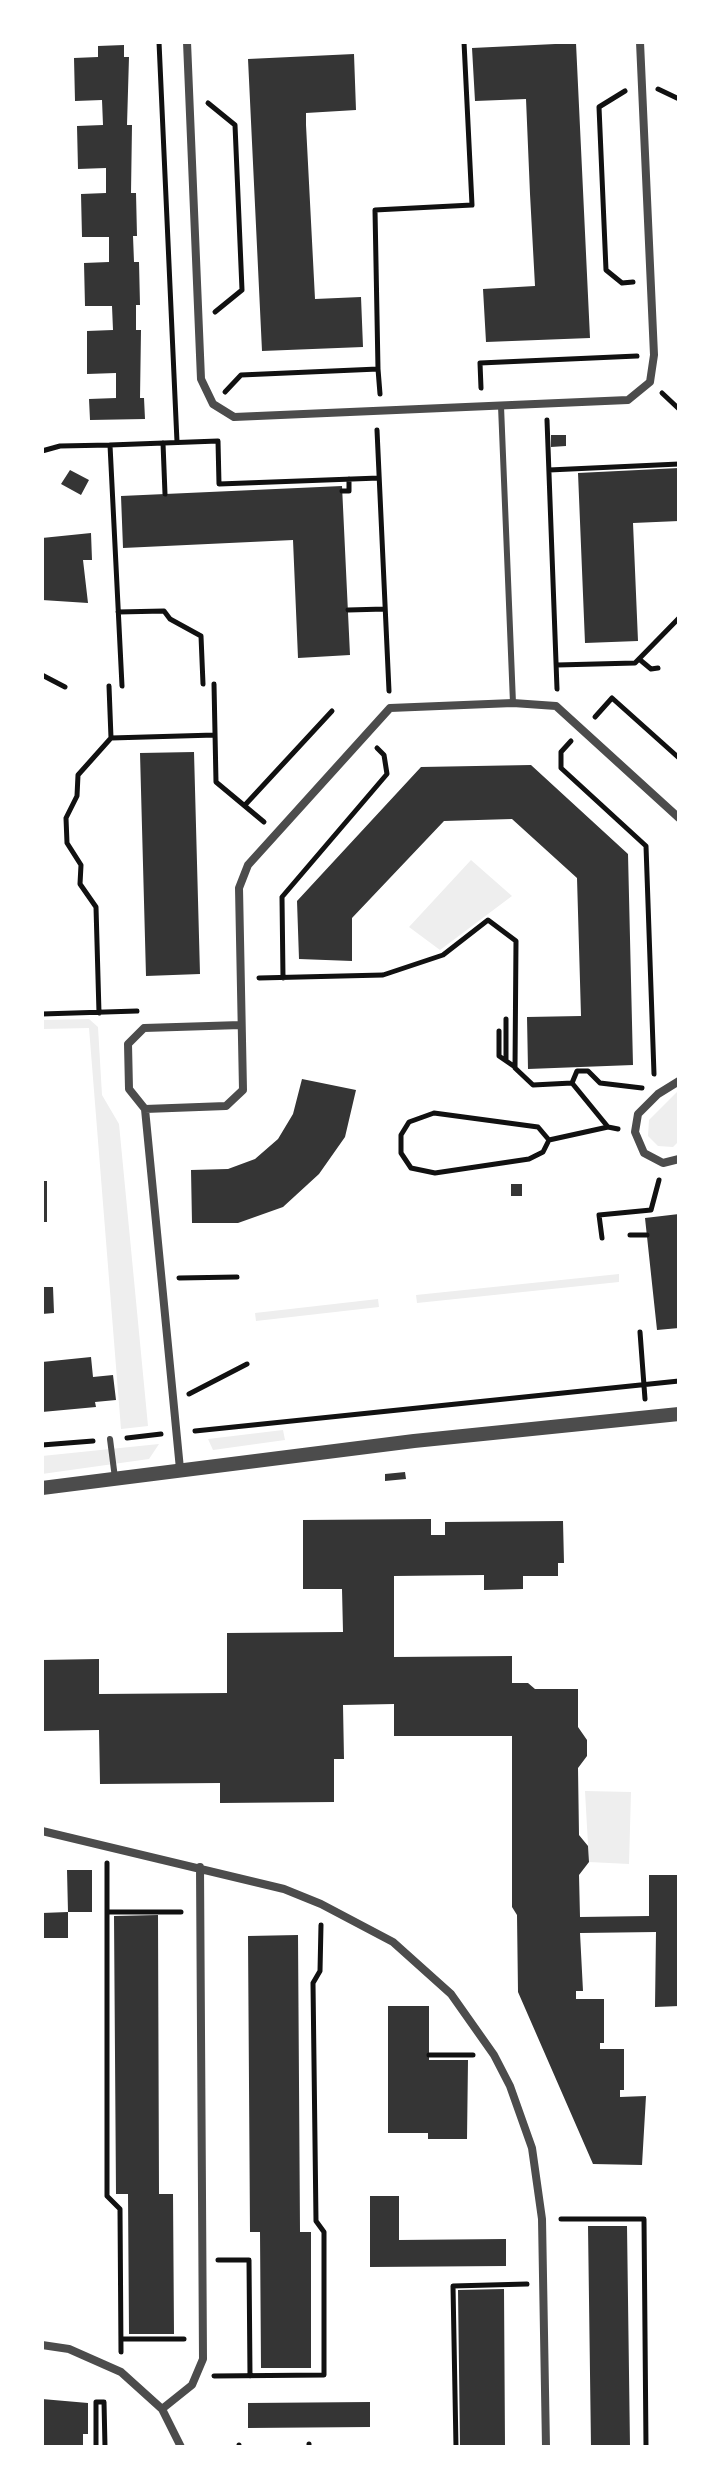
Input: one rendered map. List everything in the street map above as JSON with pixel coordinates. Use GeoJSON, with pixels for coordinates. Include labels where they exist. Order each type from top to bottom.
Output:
{"type":"FeatureCollection","features":[{"type":"Feature","properties":{"kind":"street"},"geometry":{"type":"LineString","coordinates":[[187,42],[201,379],[213,404],[234,417],[628,400],[650,382],[654,355],[640,42]]}},
{"type":"Feature","properties":{"kind":"street"},"geometry":{"type":"LineString","coordinates":[[145,1109],[226,1106],[243,1090],[239,888],[248,865],[390,708],[513,703],[556,706],[584,728],[679,818]]}},
{"type":"Feature","properties":{"kind":"street"},"geometry":{"type":"LineString","coordinates":[[180,1469],[145,1109],[129,1089],[128,1044],[144,1028],[241,1025]]}},
{"type":"Feature","properties":{"kind":"street"},"geometry":{"type":"LineString","coordinates":[[679,1081],[658,1094],[638,1114],[635,1132],[644,1153],[663,1163],[679,1159]]}},
{"type":"Feature","properties":{"kind":"street"},"geometry":{"type":"LineString","coordinates":[[42,1488],[180,1469],[679,1414]]}},
{"type":"Feature","properties":{"kind":"street"},"geometry":{"type":"LineString","coordinates":[[42,1831],[284,1889],[360,1921],[422,1964],[451,1994],[494,2055],[510,2086],[532,2148],[542,2219],[546,2447]]}},
{"type":"Feature","properties":{"kind":"street"},"geometry":{"type":"LineString","coordinates":[[162,2409],[192,2385],[199,2374],[203,2340],[200,1867]]}},
{"type":"Feature","properties":{"kind":"street"},"geometry":{"type":"LineString","coordinates":[[42,2345],[69,2349],[121,2372],[162,2409],[181,2447]]}},
{"type":"Feature","properties":{"kind":"lane"},"geometry":{"type":"LineString","coordinates":[[501,406],[513,703]]}},
{"type":"Feature","properties":{"kind":"lane"},"geometry":{"type":"LineString","coordinates":[[110,1439],[115,1478]]}},
{"type":"Feature","properties":{"kind":"path"},"geometry":{"type":"LineString","coordinates":[[159,42],[177,442]]}},
{"type":"Feature","properties":{"kind":"path"},"geometry":{"type":"LineString","coordinates":[[390,708],[379,478],[375,210],[472,205],[464,42]]}},
{"type":"Feature","properties":{"kind":"path"},"geometry":{"type":"LineString","coordinates":[[642,81],[599,107],[599,122],[606,270],[622,283],[651,281]]}},
{"type":"Feature","properties":{"kind":"path"},"geometry":{"type":"LineString","coordinates":[[189,88],[235,125],[242,290],[199,325]]}},
{"type":"Feature","properties":{"kind":"path"},"geometry":{"type":"LineString","coordinates":[[482,407],[480,363],[654,355]]}},
{"type":"Feature","properties":{"kind":"path"},"geometry":{"type":"LineString","coordinates":[[213,404],[241,375],[378,369]]}},
{"type":"Feature","properties":{"kind":"path"},"geometry":{"type":"LineString","coordinates":[[546,404],[556,706]]}},
{"type":"Feature","properties":{"kind":"path"},"geometry":{"type":"LineString","coordinates":[[42,451],[60,446],[218,441],[220,492]]}},
{"type":"Feature","properties":{"kind":"path"},"geometry":{"type":"LineString","coordinates":[[163,443],[165,494]]}},
{"type":"Feature","properties":{"kind":"path"},"geometry":{"type":"LineString","coordinates":[[110,445],[122,686]]}},
{"type":"Feature","properties":{"kind":"path"},"geometry":{"type":"LineString","coordinates":[[549,470],[679,464]]}},
{"type":"Feature","properties":{"kind":"path"},"geometry":{"type":"LineString","coordinates":[[219,484],[379,478]]}},
{"type":"Feature","properties":{"kind":"path"},"geometry":{"type":"LineString","coordinates":[[342,491],[349,491],[349,479]]}},
{"type":"Feature","properties":{"kind":"path"},"geometry":{"type":"LineString","coordinates":[[348,610],[385,609]]}},
{"type":"Feature","properties":{"kind":"path"},"geometry":{"type":"LineString","coordinates":[[118,612],[164,611],[170,619],[201,636],[203,684]]}},
{"type":"Feature","properties":{"kind":"path"},"geometry":{"type":"LineString","coordinates":[[557,665],[635,663],[679,618]]}},
{"type":"Feature","properties":{"kind":"path"},"geometry":{"type":"LineString","coordinates":[[639,659],[651,669],[658,668]]}},
{"type":"Feature","properties":{"kind":"path"},"geometry":{"type":"LineString","coordinates":[[42,675],[65,687]]}},
{"type":"Feature","properties":{"kind":"path"},"geometry":{"type":"LineString","coordinates":[[214,684],[216,782],[277,833]]}},
{"type":"Feature","properties":{"kind":"path"},"geometry":{"type":"LineString","coordinates":[[99,1013],[96,907],[80,884],[81,865],[67,843],[66,818],[77,796],[78,775],[111,738],[109,686]]}},
{"type":"Feature","properties":{"kind":"path"},"geometry":{"type":"LineString","coordinates":[[658,1094],[653,1067],[646,846],[561,768],[561,752],[612,698],[679,758]]}},
{"type":"Feature","properties":{"kind":"path"},"geometry":{"type":"LineString","coordinates":[[245,805],[332,711]]}},
{"type":"Feature","properties":{"kind":"path"},"geometry":{"type":"LineString","coordinates":[[111,738],[215,735]]}},
{"type":"Feature","properties":{"kind":"path"},"geometry":{"type":"LineString","coordinates":[[283,978],[282,897],[387,774],[384,755],[364,737]]}},
{"type":"Feature","properties":{"kind":"path"},"geometry":{"type":"LineString","coordinates":[[240,979],[383,975],[443,955],[488,920],[516,941],[515,1068]]}},
{"type":"Feature","properties":{"kind":"path"},"geometry":{"type":"LineString","coordinates":[[506,1019],[506,1060]]}},
{"type":"Feature","properties":{"kind":"path"},"geometry":{"type":"LineString","coordinates":[[499,1031],[499,1056],[533,1085],[572,1083]]}},
{"type":"Feature","properties":{"kind":"path"},"geometry":{"type":"LineString","coordinates":[[572,1083],[577,1071],[588,1071],[600,1083],[635,1085],[658,1094]]}},
{"type":"Feature","properties":{"kind":"path"},"geometry":{"type":"LineString","coordinates":[[549,1140],[608,1127],[572,1083]]}},
{"type":"Feature","properties":{"kind":"path"},"geometry":{"type":"LineString","coordinates":[[434,1113],[538,1127],[549,1140],[543,1152],[529,1159],[435,1173],[411,1168],[401,1153],[401,1135],[409,1122],[434,1113]]}},
{"type":"Feature","properties":{"kind":"path"},"geometry":{"type":"LineString","coordinates":[[602,1238],[599,1215],[652,1213],[663,1163]]}},
{"type":"Feature","properties":{"kind":"path"},"geometry":{"type":"LineString","coordinates":[[630,1235],[647,1235]]}},
{"type":"Feature","properties":{"kind":"path"},"geometry":{"type":"LineString","coordinates":[[162,1280],[237,1277]]}},
{"type":"Feature","properties":{"kind":"path"},"geometry":{"type":"LineString","coordinates":[[640,1332],[644,1385]]}},
{"type":"Feature","properties":{"kind":"path"},"geometry":{"type":"LineString","coordinates":[[174,1402],[247,1364]]}},
{"type":"Feature","properties":{"kind":"path"},"geometry":{"type":"LineString","coordinates":[[42,1445],[679,1381]]}},
{"type":"Feature","properties":{"kind":"path"},"geometry":{"type":"LineString","coordinates":[[107,1846],[107,2196],[120,2209],[121,2372]]}},
{"type":"Feature","properties":{"kind":"path"},"geometry":{"type":"LineString","coordinates":[[199,2374],[324,2375],[324,2232],[316,2221],[313,1998],[313,1983],[320,1971],[321,1904]]}},
{"type":"Feature","properties":{"kind":"path"},"geometry":{"type":"LineString","coordinates":[[107,1912],[198,1912]]}},
{"type":"Feature","properties":{"kind":"path"},"geometry":{"type":"LineString","coordinates":[[429,2055],[494,2055]]}},
{"type":"Feature","properties":{"kind":"path"},"geometry":{"type":"LineString","coordinates":[[542,2219],[644,2219],[646,2447]]}},
{"type":"Feature","properties":{"kind":"path"},"geometry":{"type":"LineString","coordinates":[[202,2260],[249,2260],[250,2376]]}},
{"type":"Feature","properties":{"kind":"path"},"geometry":{"type":"LineString","coordinates":[[456,2447],[453,2286],[543,2284]]}},
{"type":"Feature","properties":{"kind":"path"},"geometry":{"type":"LineString","coordinates":[[121,2339],[203,2340]]}},
{"type":"Feature","properties":{"kind":"path"},"geometry":{"type":"LineString","coordinates":[[96,2447],[96,2402],[104,2402],[105,2447]]}},
{"type":"Feature","properties":{"kind":"shaded area"},"geometry":{"type":"Polygon","coordinates":[[[471,860],[512,896],[440,950],[409,927],[471,860]]]}},
{"type":"Feature","properties":{"kind":"shaded area"},"geometry":{"type":"Polygon","coordinates":[[[89,1019],[98,1027],[102,1095],[119,1124],[148,1426],[121,1429],[89,1028],[42,1029],[42,1020],[89,1019]]]}},
{"type":"Feature","properties":{"kind":"shaded area"},"geometry":{"type":"Polygon","coordinates":[[[679,1090],[679,1141],[673,1147],[658,1146],[648,1136],[649,1120],[679,1090]]]}},
{"type":"Feature","properties":{"kind":"shaded area"},"geometry":{"type":"Polygon","coordinates":[[[619,1274],[619,1282],[417,1303],[416,1295],[619,1274]]]}},
{"type":"Feature","properties":{"kind":"shaded area"},"geometry":{"type":"Polygon","coordinates":[[[378,1299],[379,1307],[256,1321],[255,1313],[378,1299]]]}},
{"type":"Feature","properties":{"kind":"shaded area"},"geometry":{"type":"Polygon","coordinates":[[[283,1430],[285,1440],[213,1450],[208,1439],[283,1430]]]}},
{"type":"Feature","properties":{"kind":"shaded area"},"geometry":{"type":"Polygon","coordinates":[[[159,1444],[149,1459],[42,1474],[42,1456],[159,1444]]]}},
{"type":"Feature","properties":{"kind":"shaded area"},"geometry":{"type":"Polygon","coordinates":[[[585,1791],[631,1792],[629,1864],[589,1862],[585,1791]]]}},
{"type":"Feature","properties":{"kind":"building"},"geometry":{"type":"Polygon","coordinates":[[[576,43],[590,338],[486,342],[483,289],[535,286],[526,99],[475,101],[472,48],[576,43]]]}},
{"type":"Feature","properties":{"kind":"building"},"geometry":{"type":"Polygon","coordinates":[[[124,45],[124,57],[129,57],[127,125],[132,125],[131,193],[136,193],[134,262],[139,262],[140,305],[136,305],[136,330],[141,330],[140,398],[144,398],[145,419],[90,420],[89,399],[116,398],[116,373],[87,374],[87,331],[113,330],[112,306],[85,306],[84,263],[109,262],[109,237],[82,237],[81,194],[106,193],[106,168],[78,169],[77,126],[103,125],[102,100],[75,101],[74,58],[98,57],[98,46],[124,45]]]}},
{"type":"Feature","properties":{"kind":"building"},"geometry":{"type":"Polygon","coordinates":[[[354,54],[356,110],[306,113],[306,125],[315,299],[361,297],[363,347],[262,351],[248,59],[354,54]]]}},
{"type":"Feature","properties":{"kind":"building"},"geometry":{"type":"Polygon","coordinates":[[[551,435],[566,435],[566,446],[551,447],[551,435]]]}},
{"type":"Feature","properties":{"kind":"building"},"geometry":{"type":"Polygon","coordinates":[[[679,468],[679,521],[633,523],[638,641],[585,643],[578,473],[679,468]]]}},
{"type":"Feature","properties":{"kind":"building"},"geometry":{"type":"Polygon","coordinates":[[[70,470],[89,480],[81,495],[61,484],[70,470]]]}},
{"type":"Feature","properties":{"kind":"building"},"geometry":{"type":"Polygon","coordinates":[[[342,486],[350,655],[298,658],[293,540],[123,548],[121,496],[342,486]]]}},
{"type":"Feature","properties":{"kind":"building"},"geometry":{"type":"Polygon","coordinates":[[[91,533],[92,560],[83,560],[88,603],[42,600],[42,538],[91,533]]]}},
{"type":"Feature","properties":{"kind":"building"},"geometry":{"type":"Polygon","coordinates":[[[194,752],[200,974],[146,976],[140,753],[194,752]]]}},
{"type":"Feature","properties":{"kind":"building"},"geometry":{"type":"Polygon","coordinates":[[[531,765],[628,854],[633,1065],[528,1069],[527,1017],[581,1016],[577,878],[512,819],[444,821],[352,918],[352,961],[299,959],[297,901],[421,767],[531,765]]]}},
{"type":"Feature","properties":{"kind":"building"},"geometry":{"type":"Polygon","coordinates":[[[302,1079],[356,1090],[345,1137],[319,1174],[283,1207],[238,1223],[192,1223],[191,1170],[228,1169],[255,1159],[278,1139],[293,1114],[302,1079]]]}},
{"type":"Feature","properties":{"kind":"building"},"geometry":{"type":"Polygon","coordinates":[[[42,1181],[47,1181],[47,1222],[42,1222],[42,1181]]]}},
{"type":"Feature","properties":{"kind":"building"},"geometry":{"type":"Polygon","coordinates":[[[511,1184],[522,1184],[522,1196],[511,1196],[511,1184]]]}},
{"type":"Feature","properties":{"kind":"building"},"geometry":{"type":"Polygon","coordinates":[[[679,1214],[679,1328],[657,1330],[645,1218],[679,1214]]]}},
{"type":"Feature","properties":{"kind":"building"},"geometry":{"type":"Polygon","coordinates":[[[42,1287],[53,1287],[54,1313],[42,1314],[42,1287]]]}},
{"type":"Feature","properties":{"kind":"building"},"geometry":{"type":"Polygon","coordinates":[[[91,1357],[93,1377],[113,1375],[116,1400],[95,1402],[96,1407],[42,1412],[42,1362],[91,1357]]]}},
{"type":"Feature","properties":{"kind":"building"},"geometry":{"type":"Polygon","coordinates":[[[405,1472],[406,1479],[385,1481],[385,1474],[405,1472]]]}},
{"type":"Feature","properties":{"kind":"building"},"geometry":{"type":"Polygon","coordinates":[[[431,1519],[431,1535],[445,1535],[445,1522],[563,1521],[564,1563],[558,1563],[558,1576],[523,1576],[523,1589],[484,1590],[484,1575],[394,1576],[394,1657],[512,1656],[512,1683],[528,1683],[535,1689],[578,1689],[578,1727],[587,1740],[587,1756],[578,1768],[579,1835],[588,1846],[589,1862],[579,1875],[580,1917],[649,1916],[649,1875],[679,1875],[679,2006],[655,2007],[656,1932],[580,1933],[583,1991],[576,1991],[576,1999],[604,1999],[604,2043],[600,2043],[600,2049],[624,2049],[624,2090],[620,2090],[620,2097],[646,2096],[642,2165],[593,2164],[518,1992],[517,1915],[512,1907],[512,1736],[394,1736],[394,1704],[343,1705],[344,1759],[334,1759],[334,1802],[220,1803],[220,1783],[100,1784],[99,1730],[42,1731],[42,1660],[99,1659],[99,1694],[227,1693],[227,1633],[343,1632],[342,1589],[303,1589],[303,1520],[431,1519]]]}},
{"type":"Feature","properties":{"kind":"building"},"geometry":{"type":"Polygon","coordinates":[[[67,1870],[92,1870],[92,1912],[68,1912],[67,1870]]]}},
{"type":"Feature","properties":{"kind":"building"},"geometry":{"type":"Polygon","coordinates":[[[68,1912],[68,1938],[42,1938],[42,1913],[68,1912]]]}},
{"type":"Feature","properties":{"kind":"building"},"geometry":{"type":"Polygon","coordinates":[[[158,1915],[159,2194],[173,2194],[174,2334],[129,2334],[128,2194],[116,2194],[114,1916],[158,1915]]]}},
{"type":"Feature","properties":{"kind":"building"},"geometry":{"type":"Polygon","coordinates":[[[298,1935],[300,2232],[311,2232],[311,2368],[261,2368],[260,2232],[250,2232],[248,1936],[298,1935]]]}},
{"type":"Feature","properties":{"kind":"building"},"geometry":{"type":"Polygon","coordinates":[[[388,2006],[429,2006],[429,2060],[468,2060],[467,2139],[428,2139],[428,2133],[388,2133],[388,2006]]]}},
{"type":"Feature","properties":{"kind":"building"},"geometry":{"type":"Polygon","coordinates":[[[370,2196],[399,2196],[399,2240],[506,2239],[506,2266],[370,2267],[370,2196]]]}},
{"type":"Feature","properties":{"kind":"building"},"geometry":{"type":"Polygon","coordinates":[[[588,2226],[627,2226],[630,2447],[591,2447],[588,2226]]]}},
{"type":"Feature","properties":{"kind":"building"},"geometry":{"type":"Polygon","coordinates":[[[504,2289],[505,2447],[460,2447],[458,2290],[504,2289]]]}},
{"type":"Feature","properties":{"kind":"building"},"geometry":{"type":"Polygon","coordinates":[[[42,2399],[88,2403],[88,2434],[83,2434],[83,2447],[42,2447],[42,2399]]]}},
{"type":"Feature","properties":{"kind":"building"},"geometry":{"type":"Polygon","coordinates":[[[370,2402],[370,2427],[248,2428],[248,2403],[370,2402]]]}}]}
